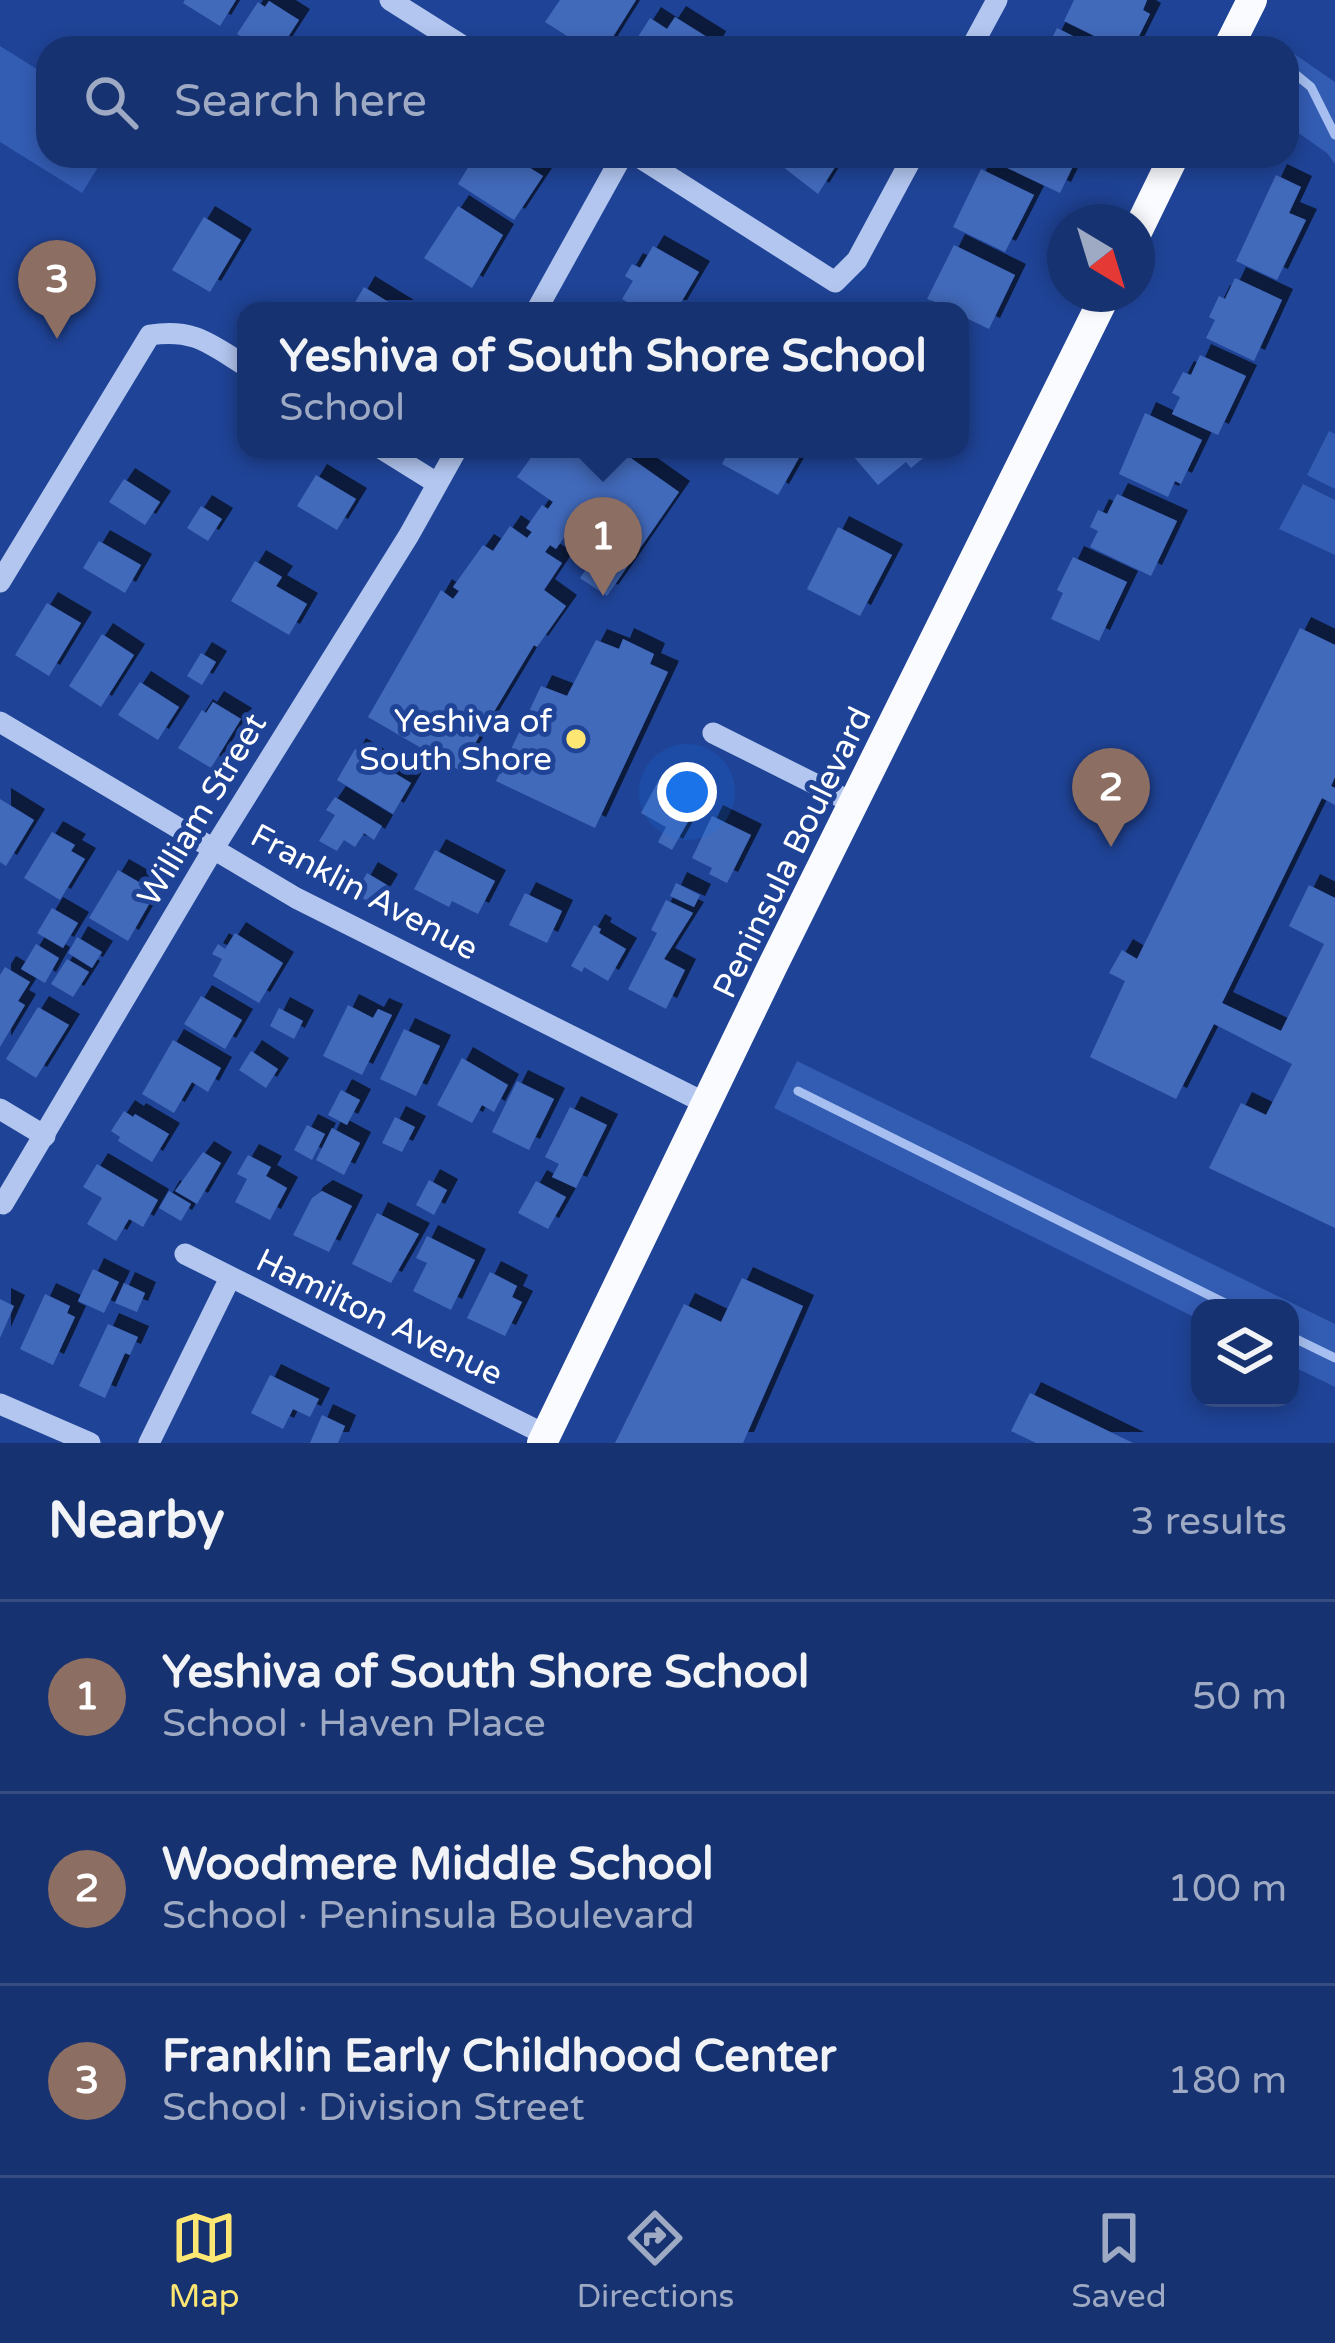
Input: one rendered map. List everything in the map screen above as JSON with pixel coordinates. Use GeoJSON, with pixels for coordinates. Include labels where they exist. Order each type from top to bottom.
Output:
{"type":"FeatureCollection","features":[{"type":"Feature","properties":{"kind":"main road"},"geometry":{"type":"LineString","coordinates":[[1234,36],[1252,0]]}},
{"type":"Feature","properties":{"kind":"main road"},"geometry":{"type":"LineString","coordinates":[[1151,204],[1168,168]]}},
{"type":"Feature","properties":{"kind":"main road","name":"Peninsula Boulevard"},"geometry":{"type":"LineString","coordinates":[[544,1439],[1097,312]]}},
{"type":"Feature","properties":{"kind":"street"},"geometry":{"type":"LineString","coordinates":[[390,0],[447,36]]}},
{"type":"Feature","properties":{"kind":"street"},"geometry":{"type":"LineString","coordinates":[[978,36],[997,0]]}},
{"type":"Feature","properties":{"kind":"street"},"geometry":{"type":"LineString","coordinates":[[541,302],[615,168]]}},
{"type":"Feature","properties":{"kind":"street"},"geometry":{"type":"LineString","coordinates":[[656,168],[835,281],[856,260],[906,168]]}},
{"type":"Feature","properties":{"kind":"street"},"geometry":{"type":"LineString","coordinates":[[0,582],[150,335],[179,330],[237,361]]}},
{"type":"Feature","properties":{"kind":"street"},"geometry":{"type":"LineString","coordinates":[[396,458],[435,482]]}},
{"type":"Feature","properties":{"kind":"street","name":"William Street"},"geometry":{"type":"LineString","coordinates":[[3,1204],[214,848],[409,535],[451,458]]}},
{"type":"Feature","properties":{"kind":"street","name":"Franklin Avenue"},"geometry":{"type":"LineString","coordinates":[[0,722],[296,898],[707,1104]]}},
{"type":"Feature","properties":{"kind":"street"},"geometry":{"type":"LineString","coordinates":[[712,733],[855,804]]}},
{"type":"Feature","properties":{"kind":"street"},"geometry":{"type":"LineString","coordinates":[[0,1109],[45,1136]]}},
{"type":"Feature","properties":{"kind":"street","name":"Hamilton Avenue"},"geometry":{"type":"LineString","coordinates":[[184,1254],[544,1439]]}},
{"type":"Feature","properties":{"kind":"street"},"geometry":{"type":"LineString","coordinates":[[149,1443],[230,1278]]}},
{"type":"Feature","properties":{"kind":"street"},"geometry":{"type":"LineString","coordinates":[[0,1404],[90,1443]]}},
{"type":"Feature","properties":{"kind":"shaded area"},"geometry":{"type":"Polygon","coordinates":[[[0,46],[36,68],[36,164],[0,142],[0,46]]]}},
{"type":"Feature","properties":{"kind":"shaded area"},"geometry":{"type":"Polygon","coordinates":[[[1299,57],[1335,82],[1335,164],[1299,133],[1299,57]]]}},
{"type":"Feature","properties":{"kind":"shaded area"},"geometry":{"type":"Polygon","coordinates":[[[42,168],[98,168],[82,193],[42,168]]]}},
{"type":"Feature","properties":{"kind":"shaded area"},"geometry":{"type":"Polygon","coordinates":[[[1329,431],[1335,434],[1335,489],[1307,475],[1329,431]]]}},
{"type":"Feature","properties":{"kind":"shaded area"},"geometry":{"type":"Polygon","coordinates":[[[1303,484],[1335,500],[1335,555],[1279,529],[1303,484]]]}},
{"type":"Feature","properties":{"kind":"shaded area"},"geometry":{"type":"Polygon","coordinates":[[[797,1061],[1284,1299],[1191,1299],[1191,1316],[774,1108],[797,1061]]]}},
{"type":"Feature","properties":{"kind":"shaded area"},"geometry":{"type":"Polygon","coordinates":[[[1299,1306],[1335,1324],[1335,1387],[1299,1369],[1299,1306]]]}},
{"type":"Feature","properties":{"kind":"building"},"geometry":{"type":"Polygon","coordinates":[[[236,0],[220,26],[183,3],[236,0]]]}},
{"type":"Feature","properties":{"kind":"building"},"geometry":{"type":"Polygon","coordinates":[[[560,0],[636,0],[614,36],[567,36],[545,22],[560,0]]]}},
{"type":"Feature","properties":{"kind":"building"},"geometry":{"type":"Polygon","coordinates":[[[1074,0],[1147,0],[1143,10],[1150,14],[1139,36],[1095,36],[1064,21],[1074,0]]]}},
{"type":"Feature","properties":{"kind":"building"},"geometry":{"type":"Polygon","coordinates":[[[269,1],[299,20],[289,36],[237,34],[258,2],[265,7],[269,1]]]}},
{"type":"Feature","properties":{"kind":"building"},"geometry":{"type":"Polygon","coordinates":[[[675,17],[705,36],[639,36],[650,18],[667,29],[675,17]]]}},
{"type":"Feature","properties":{"kind":"building"},"geometry":{"type":"Polygon","coordinates":[[[468,168],[530,168],[543,176],[514,220],[458,184],[468,168]]]}},
{"type":"Feature","properties":{"kind":"building"},"geometry":{"type":"Polygon","coordinates":[[[784,168],[834,168],[818,194],[784,168]]]}},
{"type":"Feature","properties":{"kind":"building"},"geometry":{"type":"Polygon","coordinates":[[[1007,168],[1072,168],[1060,193],[1007,168]]]}},
{"type":"Feature","properties":{"kind":"building"},"geometry":{"type":"Polygon","coordinates":[[[981,169],[1034,195],[1005,252],[953,227],[981,169]]]}},
{"type":"Feature","properties":{"kind":"building"},"geometry":{"type":"Polygon","coordinates":[[[1276,175],[1301,187],[1289,213],[1306,220],[1277,280],[1236,261],[1276,175]]]}},
{"type":"Feature","properties":{"kind":"building"},"geometry":{"type":"Polygon","coordinates":[[[458,206],[503,235],[472,288],[424,258],[458,206]]]}},
{"type":"Feature","properties":{"kind":"building"},"geometry":{"type":"Polygon","coordinates":[[[204,217],[241,240],[210,292],[172,270],[204,217]]]}},
{"type":"Feature","properties":{"kind":"building"},"geometry":{"type":"Polygon","coordinates":[[[954,245],[1015,275],[989,329],[969,319],[969,302],[927,299],[954,245]]]}},
{"type":"Feature","properties":{"kind":"building"},"geometry":{"type":"Polygon","coordinates":[[[653,246],[699,272],[681,302],[627,302],[622,299],[633,281],[625,276],[632,264],[640,268],[653,246]]]}},
{"type":"Feature","properties":{"kind":"building"},"geometry":{"type":"Polygon","coordinates":[[[1235,278],[1282,300],[1254,361],[1206,338],[1219,296],[1225,299],[1235,278]]]}},
{"type":"Feature","properties":{"kind":"building"},"geometry":{"type":"Polygon","coordinates":[[[364,287],[388,302],[355,302],[364,287]]]}},
{"type":"Feature","properties":{"kind":"building"},"geometry":{"type":"Polygon","coordinates":[[[1200,355],[1246,376],[1218,435],[1172,414],[1180,397],[1172,393],[1183,372],[1191,375],[1200,355]]]}},
{"type":"Feature","properties":{"kind":"building"},"geometry":{"type":"Polygon","coordinates":[[[1145,413],[1202,440],[1181,484],[1175,481],[1168,497],[1119,474],[1145,413]]]}},
{"type":"Feature","properties":{"kind":"building"},"geometry":{"type":"Polygon","coordinates":[[[531,458],[631,458],[679,492],[607,596],[580,578],[606,541],[571,516],[567,522],[572,526],[556,549],[550,545],[545,552],[562,563],[544,590],[566,606],[534,645],[459,770],[368,717],[441,590],[453,599],[459,591],[453,587],[483,545],[493,551],[510,526],[527,538],[532,532],[526,528],[542,505],[548,509],[553,502],[517,477],[531,458]]]}},
{"type":"Feature","properties":{"kind":"building"},"geometry":{"type":"Polygon","coordinates":[[[725,458],[799,458],[778,495],[722,464],[725,458]]]}},
{"type":"Feature","properties":{"kind":"building"},"geometry":{"type":"Polygon","coordinates":[[[855,458],[923,458],[911,468],[906,462],[878,485],[855,458]]]}},
{"type":"Feature","properties":{"kind":"building"},"geometry":{"type":"Polygon","coordinates":[[[316,475],[356,499],[337,530],[297,506],[316,475]]]}},
{"type":"Feature","properties":{"kind":"building"},"geometry":{"type":"Polygon","coordinates":[[[124,479],[160,502],[145,525],[109,502],[124,479]]]}},
{"type":"Feature","properties":{"kind":"building"},"geometry":{"type":"Polygon","coordinates":[[[1117,494],[1177,521],[1151,576],[1090,547],[1098,531],[1090,527],[1098,510],[1107,514],[1117,494]]]}},
{"type":"Feature","properties":{"kind":"building"},"geometry":{"type":"Polygon","coordinates":[[[201,506],[222,519],[208,541],[187,528],[201,506]]]}},
{"type":"Feature","properties":{"kind":"building"},"geometry":{"type":"Polygon","coordinates":[[[838,527],[892,555],[860,616],[807,589],[838,527]]]}},
{"type":"Feature","properties":{"kind":"building"},"geometry":{"type":"Polygon","coordinates":[[[99,541],[141,565],[125,593],[83,568],[99,541]]]}},
{"type":"Feature","properties":{"kind":"building"},"geometry":{"type":"Polygon","coordinates":[[[1073,557],[1127,582],[1099,641],[1051,619],[1063,593],[1057,590],[1073,557]]]}},
{"type":"Feature","properties":{"kind":"building"},"geometry":{"type":"Polygon","coordinates":[[[255,561],[282,577],[276,586],[307,604],[289,635],[231,601],[255,561]]]}},
{"type":"Feature","properties":{"kind":"building"},"geometry":{"type":"Polygon","coordinates":[[[47,603],[81,623],[49,676],[15,655],[47,603]]]}},
{"type":"Feature","properties":{"kind":"building"},"geometry":{"type":"Polygon","coordinates":[[[1300,628],[1335,645],[1335,777],[1331,786],[1335,805],[1322,798],[1222,1003],[1281,1031],[1324,944],[1289,926],[1309,885],[1335,898],[1335,1228],[1209,1168],[1241,1103],[1266,1115],[1292,1064],[1214,1024],[1176,1099],[1090,1057],[1125,981],[1109,973],[1122,950],[1137,959],[1300,628]]]}},
{"type":"Feature","properties":{"kind":"building"},"geometry":{"type":"Polygon","coordinates":[[[102,634],[134,655],[101,707],[69,686],[102,634]]]}},
{"type":"Feature","properties":{"kind":"building","name":"Yeshiva of South Shore"},"geometry":{"type":"Polygon","coordinates":[[[623,639],[654,654],[650,664],[668,672],[595,828],[496,781],[541,686],[567,696],[596,640],[619,649],[623,639]]]}},
{"type":"Feature","properties":{"kind":"building"},"geometry":{"type":"Polygon","coordinates":[[[201,653],[216,662],[202,685],[187,676],[201,653]]]}},
{"type":"Feature","properties":{"kind":"building"},"geometry":{"type":"Polygon","coordinates":[[[140,682],[179,707],[158,740],[118,715],[140,682]]]}},
{"type":"Feature","properties":{"kind":"building"},"geometry":{"type":"Polygon","coordinates":[[[213,702],[241,719],[211,768],[178,748],[202,710],[206,713],[213,702]]]}},
{"type":"Feature","properties":{"kind":"building"},"geometry":{"type":"Polygon","coordinates":[[[355,749],[411,783],[393,814],[337,780],[355,749]]]}},
{"type":"Feature","properties":{"kind":"building"},"geometry":{"type":"Polygon","coordinates":[[[659,780],[699,802],[672,850],[658,842],[666,827],[641,813],[659,780]]]}},
{"type":"Feature","properties":{"kind":"building"},"geometry":{"type":"Polygon","coordinates":[[[335,797],[382,826],[374,840],[364,833],[355,847],[344,840],[337,851],[319,841],[335,815],[326,810],[335,797]]]}},
{"type":"Feature","properties":{"kind":"building"},"geometry":{"type":"Polygon","coordinates":[[[0,799],[34,820],[6,866],[0,862],[0,799]]]}},
{"type":"Feature","properties":{"kind":"building"},"geometry":{"type":"Polygon","coordinates":[[[712,816],[751,835],[727,883],[692,858],[712,816]]]}},
{"type":"Feature","properties":{"kind":"building"},"geometry":{"type":"Polygon","coordinates":[[[52,832],[75,845],[71,851],[85,859],[60,900],[24,878],[52,832]]]}},
{"type":"Feature","properties":{"kind":"building"},"geometry":{"type":"Polygon","coordinates":[[[435,850],[495,881],[478,914],[452,901],[449,907],[414,889],[435,850]]]}},
{"type":"Feature","properties":{"kind":"building"},"geometry":{"type":"Polygon","coordinates":[[[118,870],[156,892],[128,941],[89,918],[118,870]]]}},
{"type":"Feature","properties":{"kind":"building"},"geometry":{"type":"Polygon","coordinates":[[[367,873],[387,885],[375,905],[355,894],[367,873]]]}},
{"type":"Feature","properties":{"kind":"building"},"geometry":{"type":"Polygon","coordinates":[[[676,883],[700,895],[694,907],[670,896],[676,883]]]}},
{"type":"Feature","properties":{"kind":"building"},"geometry":{"type":"Polygon","coordinates":[[[525,893],[562,911],[547,943],[509,925],[525,893]]]}},
{"type":"Feature","properties":{"kind":"building"},"geometry":{"type":"Polygon","coordinates":[[[666,900],[693,913],[664,959],[685,970],[666,1009],[628,989],[657,933],[651,930],[666,900]]]}},
{"type":"Feature","properties":{"kind":"building"},"geometry":{"type":"Polygon","coordinates":[[[52,908],[78,923],[63,948],[37,933],[52,908]]]}},
{"type":"Feature","properties":{"kind":"building"},"geometry":{"type":"Polygon","coordinates":[[[594,925],[626,949],[608,981],[584,967],[582,972],[571,966],[594,925]]]}},
{"type":"Feature","properties":{"kind":"building"},"geometry":{"type":"Polygon","coordinates":[[[235,933],[283,963],[259,1003],[213,976],[222,959],[212,954],[218,944],[225,949],[235,933]]]}},
{"type":"Feature","properties":{"kind":"building"},"geometry":{"type":"Polygon","coordinates":[[[77,937],[102,952],[92,968],[68,953],[77,937]]]}},
{"type":"Feature","properties":{"kind":"building"},"geometry":{"type":"Polygon","coordinates":[[[36,944],[59,958],[45,983],[21,969],[36,944]]]}},
{"type":"Feature","properties":{"kind":"building"},"geometry":{"type":"Polygon","coordinates":[[[67,959],[89,972],[73,997],[51,984],[67,959]]]}},
{"type":"Feature","properties":{"kind":"building"},"geometry":{"type":"Polygon","coordinates":[[[5,967],[30,982],[18,1001],[25,1005],[0,1047],[0,975],[5,967]]]}},
{"type":"Feature","properties":{"kind":"building"},"geometry":{"type":"Polygon","coordinates":[[[201,996],[242,1020],[225,1049],[184,1024],[201,996]]]}},
{"type":"Feature","properties":{"kind":"building"},"geometry":{"type":"Polygon","coordinates":[[[348,1005],[373,1018],[378,1009],[392,1015],[362,1075],[323,1056],[348,1005]]]}},
{"type":"Feature","properties":{"kind":"building"},"geometry":{"type":"Polygon","coordinates":[[[38,1007],[69,1025],[36,1078],[6,1059],[38,1007]]]}},
{"type":"Feature","properties":{"kind":"building"},"geometry":{"type":"Polygon","coordinates":[[[279,1008],[303,1021],[294,1039],[270,1026],[279,1008]]]}},
{"type":"Feature","properties":{"kind":"building"},"geometry":{"type":"Polygon","coordinates":[[[404,1029],[440,1046],[416,1096],[380,1079],[404,1029]]]}},
{"type":"Feature","properties":{"kind":"building"},"geometry":{"type":"Polygon","coordinates":[[[173,1040],[221,1068],[208,1092],[192,1082],[174,1113],[142,1094],[173,1040]]]}},
{"type":"Feature","properties":{"kind":"building"},"geometry":{"type":"Polygon","coordinates":[[[251,1051],[278,1069],[266,1088],[239,1070],[251,1051]]]}},
{"type":"Feature","properties":{"kind":"building"},"geometry":{"type":"Polygon","coordinates":[[[462,1058],[508,1085],[494,1112],[482,1105],[472,1123],[437,1105],[462,1058]]]}},
{"type":"Feature","properties":{"kind":"building"},"geometry":{"type":"Polygon","coordinates":[[[517,1081],[554,1099],[529,1150],[492,1132],[517,1081]]]}},
{"type":"Feature","properties":{"kind":"building"},"geometry":{"type":"Polygon","coordinates":[[[341,1090],[360,1100],[347,1125],[328,1115],[341,1090]]]}},
{"type":"Feature","properties":{"kind":"building"},"geometry":{"type":"Polygon","coordinates":[[[570,1107],[607,1125],[576,1188],[552,1177],[559,1164],[545,1157],[570,1107]]]}},
{"type":"Feature","properties":{"kind":"building"},"geometry":{"type":"Polygon","coordinates":[[[124,1111],[169,1134],[152,1162],[118,1141],[120,1137],[111,1131],[124,1111]]]}},
{"type":"Feature","properties":{"kind":"building"},"geometry":{"type":"Polygon","coordinates":[[[395,1117],[415,1127],[402,1152],[382,1143],[395,1117]]]}},
{"type":"Feature","properties":{"kind":"building"},"geometry":{"type":"Polygon","coordinates":[[[307,1125],[325,1134],[312,1160],[294,1150],[307,1125]]]}},
{"type":"Feature","properties":{"kind":"building"},"geometry":{"type":"Polygon","coordinates":[[[332,1128],[360,1143],[344,1175],[316,1160],[332,1128]]]}},
{"type":"Feature","properties":{"kind":"building"},"geometry":{"type":"Polygon","coordinates":[[[203,1152],[221,1163],[197,1204],[175,1191],[203,1152]]]}},
{"type":"Feature","properties":{"kind":"building"},"geometry":{"type":"Polygon","coordinates":[[[248,1155],[271,1167],[266,1176],[287,1188],[270,1220],[235,1202],[247,1179],[237,1174],[248,1155]]]}},
{"type":"Feature","properties":{"kind":"building"},"geometry":{"type":"Polygon","coordinates":[[[97,1164],[158,1200],[143,1227],[129,1219],[116,1241],[87,1224],[102,1198],[83,1187],[97,1164]]]}},
{"type":"Feature","properties":{"kind":"building"},"geometry":{"type":"Polygon","coordinates":[[[429,1180],[447,1190],[434,1215],[416,1205],[429,1180]]]}},
{"type":"Feature","properties":{"kind":"building"},"geometry":{"type":"Polygon","coordinates":[[[536,1181],[566,1197],[548,1229],[518,1213],[536,1181]]]}},
{"type":"Feature","properties":{"kind":"building"},"geometry":{"type":"Polygon","coordinates":[[[169,1191],[191,1204],[181,1221],[159,1208],[169,1191]]]}},
{"type":"Feature","properties":{"kind":"building"},"geometry":{"type":"Polygon","coordinates":[[[322,1191],[352,1206],[329,1252],[293,1235],[312,1198],[322,1191]]]}},
{"type":"Feature","properties":{"kind":"building"},"geometry":{"type":"Polygon","coordinates":[[[377,1213],[419,1234],[391,1283],[352,1264],[377,1213]]]}},
{"type":"Feature","properties":{"kind":"building"},"geometry":{"type":"Polygon","coordinates":[[[427,1236],[475,1260],[451,1310],[413,1291],[427,1263],[416,1258],[427,1236]]]}},
{"type":"Feature","properties":{"kind":"building"},"geometry":{"type":"Polygon","coordinates":[[[93,1269],[119,1282],[104,1313],[78,1301],[93,1269]]]}},
{"type":"Feature","properties":{"kind":"building"},"geometry":{"type":"Polygon","coordinates":[[[490,1272],[517,1286],[512,1297],[522,1302],[505,1336],[467,1318],[490,1272]]]}},
{"type":"Feature","properties":{"kind":"building"},"geometry":{"type":"Polygon","coordinates":[[[742,1278],[803,1306],[743,1443],[615,1443],[684,1304],[721,1322],[742,1278]]]}},
{"type":"Feature","properties":{"kind":"building"},"geometry":{"type":"Polygon","coordinates":[[[124,1283],[145,1293],[137,1312],[115,1303],[124,1283]]]}},
{"type":"Feature","properties":{"kind":"building"},"geometry":{"type":"Polygon","coordinates":[[[45,1294],[70,1306],[67,1313],[75,1317],[53,1365],[20,1349],[45,1294]]]}},
{"type":"Feature","properties":{"kind":"building"},"geometry":{"type":"Polygon","coordinates":[[[0,1299],[14,1306],[0,1338],[0,1299]]]}},
{"type":"Feature","properties":{"kind":"building"},"geometry":{"type":"Polygon","coordinates":[[[108,1324],[138,1337],[130,1355],[125,1353],[105,1398],[79,1386],[108,1324]]]}},
{"type":"Feature","properties":{"kind":"building"},"geometry":{"type":"Polygon","coordinates":[[[270,1375],[319,1399],[310,1417],[293,1409],[283,1429],[251,1413],[270,1375]]]}},
{"type":"Feature","properties":{"kind":"building"},"geometry":{"type":"Polygon","coordinates":[[[1030,1393],[1133,1443],[1036,1443],[1011,1431],[1030,1393]]]}},
{"type":"Feature","properties":{"kind":"building"},"geometry":{"type":"Polygon","coordinates":[[[322,1415],[345,1426],[338,1443],[310,1443],[322,1415]]]}},
{"type":"Feature","properties":{"kind":"waterway"},"geometry":{"type":"LineString","coordinates":[[1299,77],[1311,87],[1335,135]]}},
{"type":"Feature","properties":{"kind":"waterway"},"geometry":{"type":"LineString","coordinates":[[798,1091],[1217,1299]]}},
{"type":"Feature","properties":{"kind":"waterway"},"geometry":{"type":"LineString","coordinates":[[1299,1340],[1335,1358]]}},
{"type":"Feature","properties":{"kind":"place","name":"Franklin Early Childhood Center"},"geometry":{"type":"Point","coordinates":[57,339]}},
{"type":"Feature","properties":{"kind":"place","name":"Yeshiva of South Shore School"},"geometry":{"type":"Point","coordinates":[603,596]}},
{"type":"Feature","properties":{"kind":"place","name":"Yeshiva of South Shore"},"geometry":{"type":"Point","coordinates":[576,739]}},
{"type":"Feature","properties":{"kind":"place","name":"Woodmere Middle School"},"geometry":{"type":"Point","coordinates":[1111,847]}}]}
